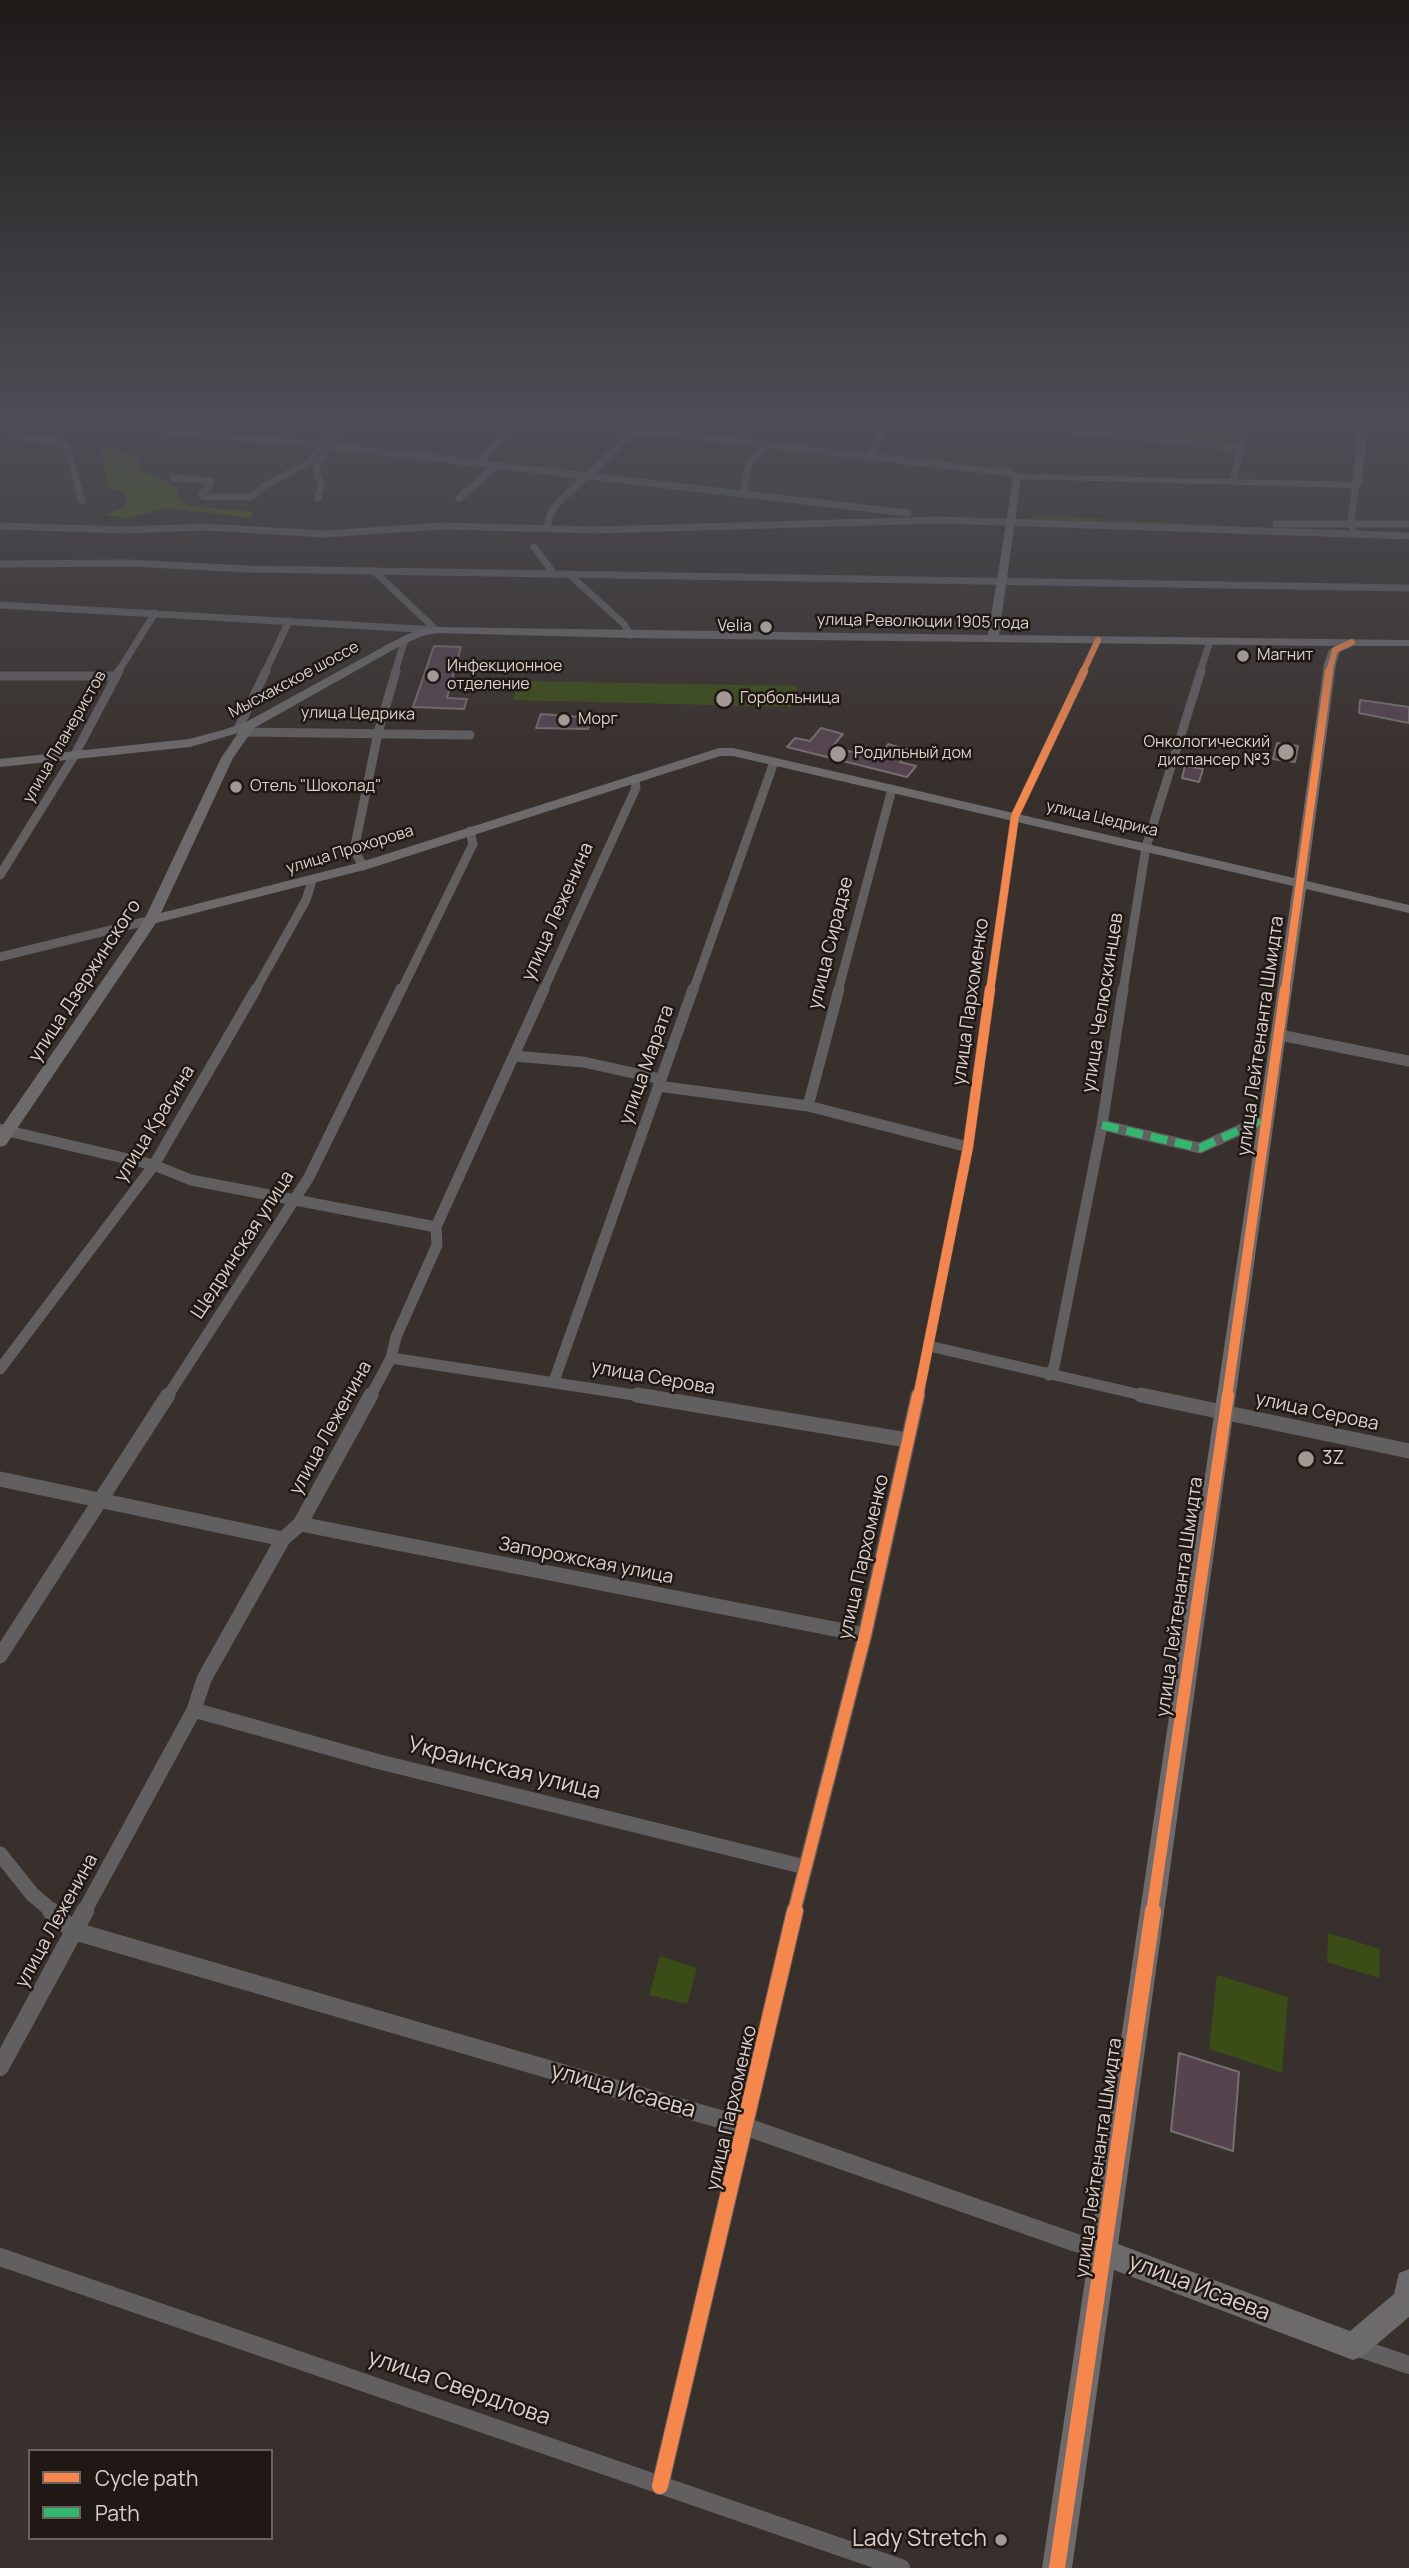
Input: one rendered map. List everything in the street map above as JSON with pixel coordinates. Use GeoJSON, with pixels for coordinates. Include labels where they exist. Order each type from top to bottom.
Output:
{"type":"FeatureCollection","features":[{"type":"Feature","properties":{"kind":"street"},"geometry":{"type":"LineString","coordinates":[[993,639],[1007,541]]}},
{"type":"Feature","properties":{"kind":"street"},"geometry":{"type":"LineString","coordinates":[[534,547],[554,574]]}},
{"type":"Feature","properties":{"kind":"street"},"geometry":{"type":"LineString","coordinates":[[0,564],[128,563],[570,575],[1409,588]]}},
{"type":"Feature","properties":{"kind":"street"},"geometry":{"type":"LineString","coordinates":[[374,571],[431,627]]}},
{"type":"Feature","properties":{"kind":"street"},"geometry":{"type":"LineString","coordinates":[[570,575],[624,624],[630,635]]}},
{"type":"Feature","properties":{"kind":"street"},"geometry":{"type":"LineString","coordinates":[[0,605],[289,621],[407,634],[378,733],[354,850],[363,866]]}},
{"type":"Feature","properties":{"kind":"street","name":"улица Планеристов"},"geometry":{"type":"LineString","coordinates":[[0,875],[74,756],[116,676],[155,613]]}},
{"type":"Feature","properties":{"kind":"street","name":"улица Дзержинского"},"geometry":{"type":"LineString","coordinates":[[3,1133],[151,920],[227,758],[244,729],[289,621]]}},
{"type":"Feature","properties":{"kind":"street","name":"Мысхакское шоссе"},"geometry":{"type":"LineString","coordinates":[[0,763],[190,743],[244,729],[407,634],[431,627]]}},
{"type":"Feature","properties":{"kind":"street","name":"улица Революции 1905 года"},"geometry":{"type":"LineString","coordinates":[[431,627],[630,635],[1409,643]]}},
{"type":"Feature","properties":{"kind":"street","name":"улица Пархоменко"},"geometry":{"type":"LineString","coordinates":[[660,2486],[747,2127],[805,1867],[865,1634],[929,1346],[968,1147],[1015,816],[1097,640]]}},
{"type":"Feature","properties":{"kind":"street","name":"улица Челюскинцев"},"geometry":{"type":"LineString","coordinates":[[1049,1375],[1054,1367],[1102,1125],[1146,847],[1210,641]]}},
{"type":"Feature","properties":{"kind":"street","name":"улица Лейтенанта Шмидта"},"geometry":{"type":"LineString","coordinates":[[1057,2568],[1280,1035],[1330,664],[1335,650],[1352,642]]}},
{"type":"Feature","properties":{"kind":"street"},"geometry":{"type":"LineString","coordinates":[[0,676],[116,676]]}},
{"type":"Feature","properties":{"kind":"street","name":"улица Цедрика"},"geometry":{"type":"LineString","coordinates":[[244,729],[470,735]]}},
{"type":"Feature","properties":{"kind":"street"},"geometry":{"type":"LineString","coordinates":[[190,743],[219,747],[227,758]]}},
{"type":"Feature","properties":{"kind":"street","name":"улица Цедрика"},"geometry":{"type":"LineString","coordinates":[[705,755],[733,752],[1409,909]]}},
{"type":"Feature","properties":{"kind":"street","name":"улица Прохорова"},"geometry":{"type":"LineString","coordinates":[[0,957],[312,881],[705,755]]}},
{"type":"Feature","properties":{"kind":"street","name":"улица Марата"},"geometry":{"type":"LineString","coordinates":[[554,1381],[774,762]]}},
{"type":"Feature","properties":{"kind":"street","name":"улица Леженина"},"geometry":{"type":"LineString","coordinates":[[0,2067],[194,1710],[204,1679],[283,1539],[300,1524],[391,1357],[396,1337],[437,1245],[436,1227],[636,788],[635,779]]}},
{"type":"Feature","properties":{"kind":"street","name":"улица Сирадзе"},"geometry":{"type":"LineString","coordinates":[[808,1106],[892,789]]}},
{"type":"Feature","properties":{"kind":"street","name":"Щедринская улица"},"geometry":{"type":"LineString","coordinates":[[0,1656],[293,1197],[309,1177],[473,844],[470,831]]}},
{"type":"Feature","properties":{"kind":"street","name":"улица Красина"},"geometry":{"type":"LineString","coordinates":[[0,1369],[154,1165],[271,964],[306,900],[312,881]]}},
{"type":"Feature","properties":{"kind":"street"},"geometry":{"type":"LineString","coordinates":[[164,893],[167,906],[171,909],[198,909]]}},
{"type":"Feature","properties":{"kind":"street"},"geometry":{"type":"LineString","coordinates":[[1280,1035],[1409,1061]]}},
{"type":"Feature","properties":{"kind":"street"},"geometry":{"type":"LineString","coordinates":[[514,1056],[583,1062],[660,1082],[808,1106],[968,1147]]}},
{"type":"Feature","properties":{"kind":"street"},"geometry":{"type":"LineString","coordinates":[[1102,1125],[1200,1148],[1268,1117]]}},
{"type":"Feature","properties":{"kind":"street"},"geometry":{"type":"LineString","coordinates":[[3,1133],[154,1165],[191,1180],[293,1197],[436,1227]]}},
{"type":"Feature","properties":{"kind":"street","name":"улица Серова"},"geometry":{"type":"LineString","coordinates":[[929,1346],[1049,1375],[1409,1451]]}},
{"type":"Feature","properties":{"kind":"street","name":"улица Серова"},"geometry":{"type":"LineString","coordinates":[[391,1357],[554,1381],[907,1440]]}},
{"type":"Feature","properties":{"kind":"street"},"geometry":{"type":"LineString","coordinates":[[0,1479],[283,1539]]}},
{"type":"Feature","properties":{"kind":"street","name":"Запорожская улица"},"geometry":{"type":"LineString","coordinates":[[300,1524],[865,1634]]}},
{"type":"Feature","properties":{"kind":"street","name":"Украинская улица"},"geometry":{"type":"LineString","coordinates":[[194,1710],[376,1761],[805,1867]]}},
{"type":"Feature","properties":{"kind":"street","name":"улица Исаева"},"geometry":{"type":"LineString","coordinates":[[0,1854],[32,1894],[74,1931],[747,2127],[1102,2252],[1353,2346]]}},
{"type":"Feature","properties":{"kind":"street","name":"улица Свердлова"},"geometry":{"type":"LineString","coordinates":[[0,2257],[894,2567]]}},
{"type":"Feature","properties":{"kind":"street"},"geometry":{"type":"LineString","coordinates":[[1408,2296],[1353,2346],[1409,2365]]}},
{"type":"Feature","properties":{"kind":"green space"},"geometry":{"type":"Polygon","coordinates":[[[518,681],[798,686],[791,707],[513,700],[518,681]]]}},
{"type":"Feature","properties":{"kind":"green space"},"geometry":{"type":"Polygon","coordinates":[[[1328,1933],[1380,1949],[1379,1978],[1327,1962],[1328,1933]]]}},
{"type":"Feature","properties":{"kind":"green space"},"geometry":{"type":"Polygon","coordinates":[[[660,1956],[697,1968],[687,2004],[649,1995],[660,1956]]]}},
{"type":"Feature","properties":{"kind":"green space"},"geometry":{"type":"Polygon","coordinates":[[[1217,1975],[1288,1997],[1282,2073],[1209,2049],[1217,1975]]]}},
{"type":"Feature","properties":{"kind":"building","name":"Инфекционное отделение"},"geometry":{"type":"Polygon","coordinates":[[[434,646],[461,647],[447,698],[467,699],[464,709],[413,707],[434,646]]]}},
{"type":"Feature","properties":{"kind":"building"},"geometry":{"type":"Polygon","coordinates":[[[1360,700],[1409,707],[1409,723],[1359,713],[1360,700]]]}},
{"type":"Feature","properties":{"kind":"building","name":"Морг"},"geometry":{"type":"Polygon","coordinates":[[[541,714],[591,718],[588,729],[536,728],[541,714]]]}},
{"type":"Feature","properties":{"kind":"building","name":"Родильный дом"},"geometry":{"type":"Polygon","coordinates":[[[821,728],[843,734],[832,747],[877,758],[888,744],[909,750],[900,762],[916,766],[907,777],[787,747],[795,738],[810,741],[821,728]]]}},
{"type":"Feature","properties":{"kind":"building","name":"Онкологический диспансер №3"},"geometry":{"type":"Polygon","coordinates":[[[1277,743],[1298,746],[1295,762],[1273,759],[1277,743]]]}},
{"type":"Feature","properties":{"kind":"building","name":"Онкологический диспансер №3"},"geometry":{"type":"Polygon","coordinates":[[[1185,766],[1203,769],[1199,782],[1182,778],[1185,766]]]}},
{"type":"Feature","properties":{"kind":"building"},"geometry":{"type":"Polygon","coordinates":[[[1179,2053],[1239,2072],[1233,2151],[1171,2131],[1179,2053]]]}},
{"type":"Feature","properties":{"kind":"marked path"},"geometry":{"type":"LineString","coordinates":[[1102,1125],[1200,1148],[1268,1117]]}},
{"type":"Feature","properties":{"kind":"cycle path"},"geometry":{"type":"LineString","coordinates":[[660,2486],[805,1867],[865,1635],[929,1346],[968,1147],[1015,816],[1098,640]]}},
{"type":"Feature","properties":{"kind":"cycle path"},"geometry":{"type":"LineString","coordinates":[[1057,2568],[1268,1117],[1330,664],[1335,650],[1352,642]]}},
{"type":"Feature","properties":{"kind":"place","name":"Velia"},"geometry":{"type":"Point","coordinates":[766,627]}},
{"type":"Feature","properties":{"kind":"place","name":"Магнит"},"geometry":{"type":"Point","coordinates":[1243,656]}},
{"type":"Feature","properties":{"kind":"place","name":"Инфекционное отделение"},"geometry":{"type":"Point","coordinates":[433,676]}},
{"type":"Feature","properties":{"kind":"place","name":"Горбольница"},"geometry":{"type":"Point","coordinates":[724,699]}},
{"type":"Feature","properties":{"kind":"place","name":"Морг"},"geometry":{"type":"Point","coordinates":[564,720]}},
{"type":"Feature","properties":{"kind":"place","name":"Онкологический диспансер №3"},"geometry":{"type":"Point","coordinates":[1286,752]}},
{"type":"Feature","properties":{"kind":"place","name":"Родильный дом"},"geometry":{"type":"Point","coordinates":[838,754]}},
{"type":"Feature","properties":{"kind":"place","name":"Отель \"Шоколад\""},"geometry":{"type":"Point","coordinates":[236,787]}},
{"type":"Feature","properties":{"kind":"place","name":"3Z"},"geometry":{"type":"Point","coordinates":[1306,1459]}},
{"type":"Feature","properties":{"kind":"place","name":"Lady Stretch"},"geometry":{"type":"Point","coordinates":[1001,2540]}}]}
